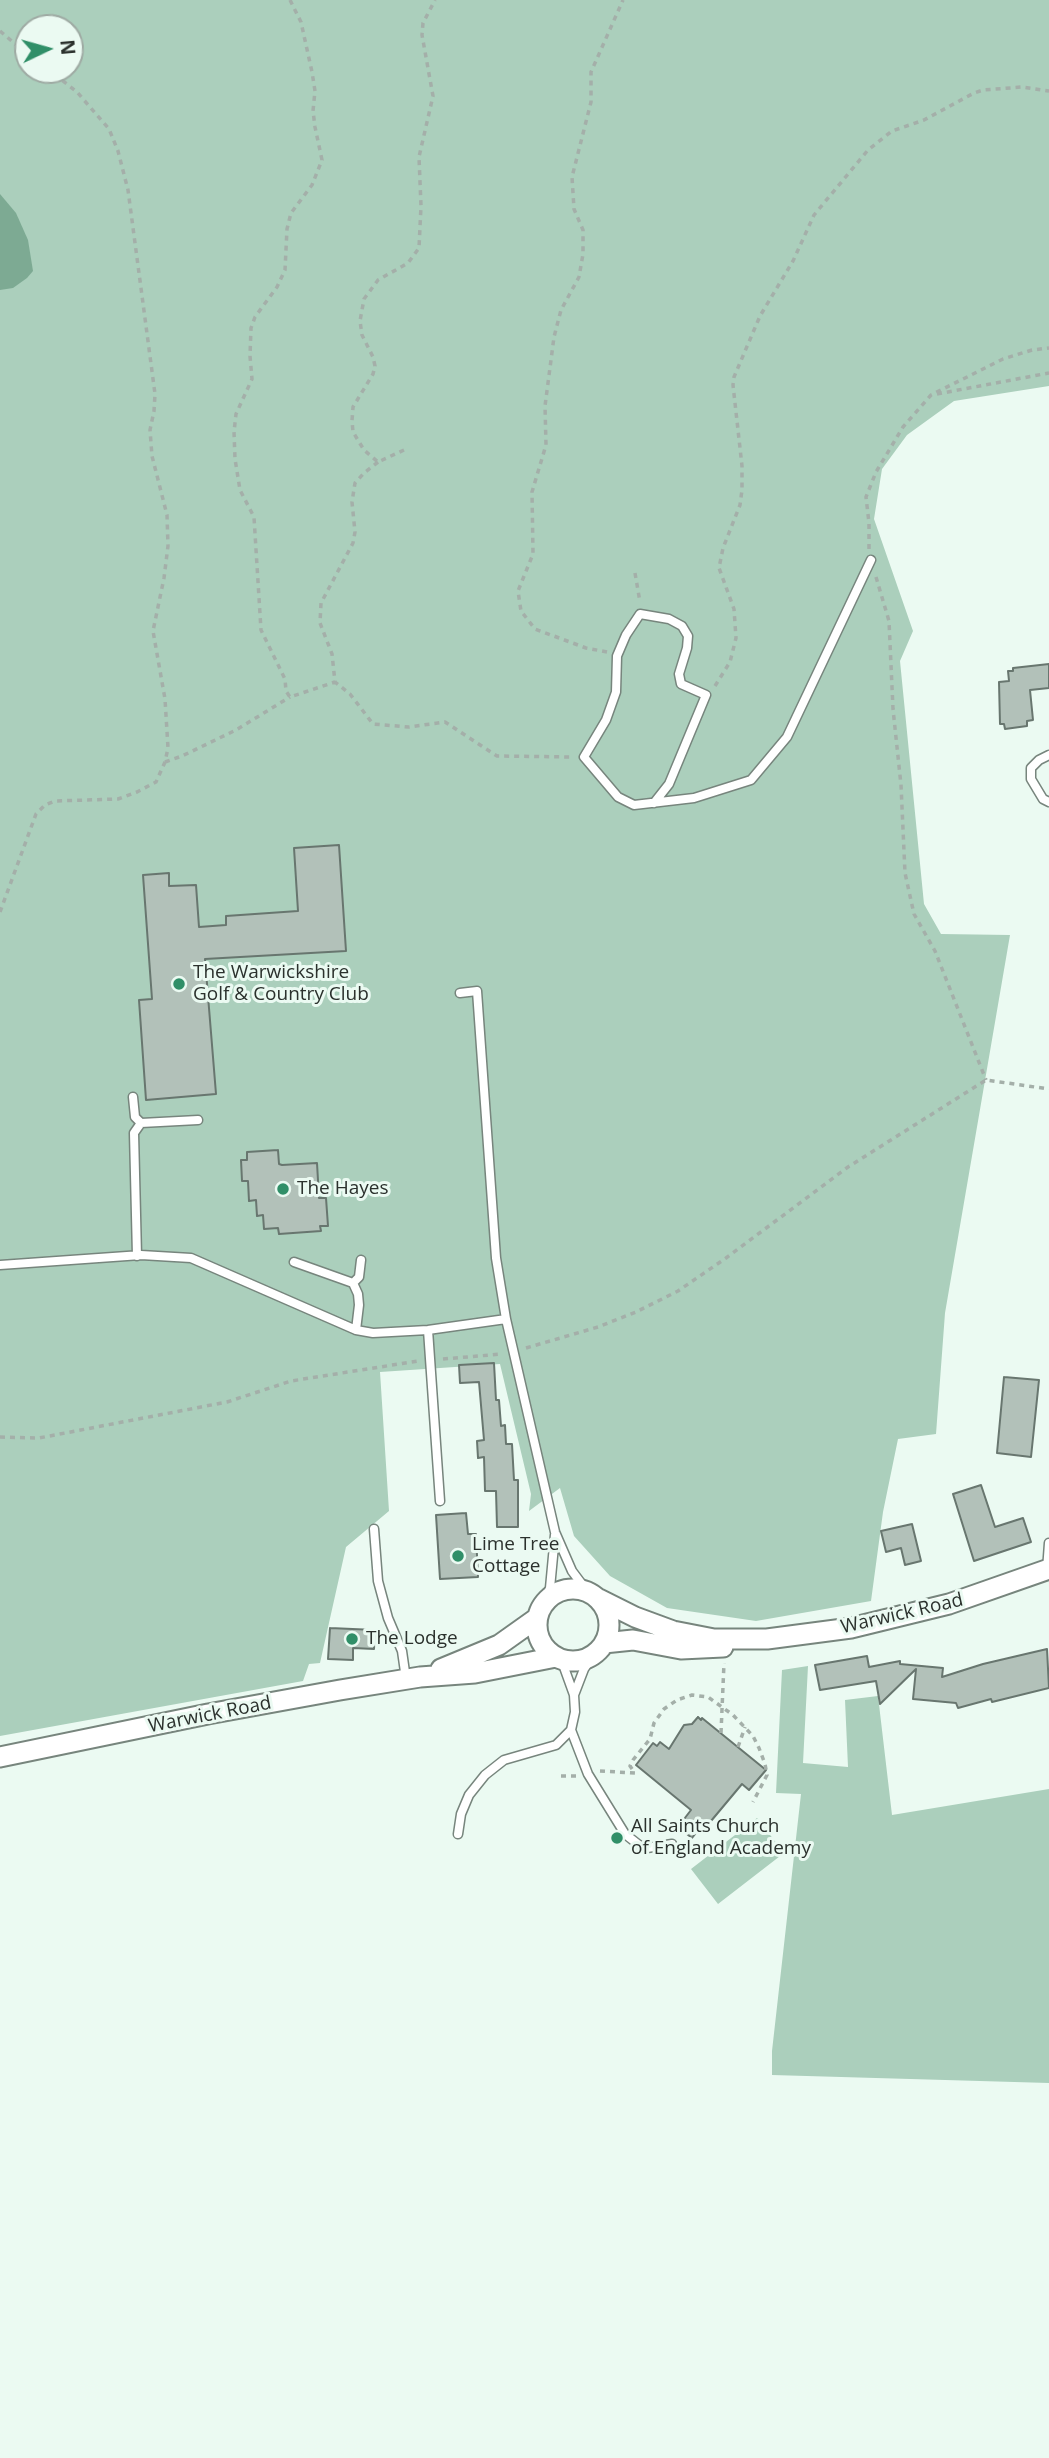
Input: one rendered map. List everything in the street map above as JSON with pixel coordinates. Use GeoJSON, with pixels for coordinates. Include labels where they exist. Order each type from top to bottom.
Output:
{"type":"FeatureCollection","features":[{"type":"Feature","properties":{"kind":"street","name":"Warwick Road"},"geometry":{"type":"LineString","coordinates":[[599,1649],[633,1640],[681,1648],[724,1647],[751,1640],[851,1628],[949,1604],[1048,1570]]}},
{"type":"Feature","properties":{"kind":"street"},"geometry":{"type":"LineString","coordinates":[[575,1589],[593,1595],[606,1610],[608,1632],[599,1649],[578,1661],[558,1658],[549,1652],[540,1639],[540,1611],[552,1595],[575,1589]]}},
{"type":"Feature","properties":{"kind":"street","name":"Warwick Road"},"geometry":{"type":"LineString","coordinates":[[593,1595],[635,1617],[673,1631],[714,1639],[751,1640]]}},
{"type":"Feature","properties":{"kind":"street","name":"Warwick Road"},"geometry":{"type":"LineString","coordinates":[[413,1678],[499,1645],[540,1611]]}},
{"type":"Feature","properties":{"kind":"street","name":"Warwick Road"},"geometry":{"type":"LineString","coordinates":[[0,1758],[208,1714],[413,1678],[475,1672],[558,1658]]}},
{"type":"Feature","properties":{"kind":"lane"},"geometry":{"type":"LineString","coordinates":[[654,803],[669,784],[706,695],[681,684],[679,674],[688,636],[682,626],[669,619],[640,614],[626,635],[617,656],[616,692],[606,720],[584,757],[618,797],[634,805],[654,803],[694,798],[751,780],[788,737],[871,560]]}},
{"type":"Feature","properties":{"kind":"lane"},"geometry":{"type":"LineString","coordinates":[[1049,755],[1031,768],[1031,779],[1043,799],[1049,802]]}},
{"type":"Feature","properties":{"kind":"lane"},"geometry":{"type":"LineString","coordinates":[[460,993],[477,991],[496,1258],[506,1319],[555,1532],[572,1571],[593,1595]]}},
{"type":"Feature","properties":{"kind":"lane"},"geometry":{"type":"LineString","coordinates":[[133,1097],[135,1117],[141,1123],[198,1120]]}},
{"type":"Feature","properties":{"kind":"lane"},"geometry":{"type":"LineString","coordinates":[[137,1256],[134,1133],[141,1123]]}},
{"type":"Feature","properties":{"kind":"lane"},"geometry":{"type":"LineString","coordinates":[[0,1265],[137,1256],[191,1258],[356,1330],[428,1330],[506,1319]]}},
{"type":"Feature","properties":{"kind":"lane"},"geometry":{"type":"LineString","coordinates":[[353,1283],[359,1277],[361,1260]]}},
{"type":"Feature","properties":{"kind":"lane"},"geometry":{"type":"LineString","coordinates":[[294,1262],[353,1283],[359,1305],[356,1330]]}},
{"type":"Feature","properties":{"kind":"lane"},"geometry":{"type":"LineString","coordinates":[[428,1330],[440,1501]]}},
{"type":"Feature","properties":{"kind":"lane"},"geometry":{"type":"LineString","coordinates":[[374,1529],[378,1581],[388,1618],[413,1678]]}},
{"type":"Feature","properties":{"kind":"lane"},"geometry":{"type":"LineString","coordinates":[[540,1611],[550,1588],[555,1532]]}},
{"type":"Feature","properties":{"kind":"lane"},"geometry":{"type":"LineString","coordinates":[[1048,1570],[1049,1543]]}},
{"type":"Feature","properties":{"kind":"lane"},"geometry":{"type":"LineString","coordinates":[[574,1695],[584,1669],[599,1649]]}},
{"type":"Feature","properties":{"kind":"lane"},"geometry":{"type":"LineString","coordinates":[[558,1658],[574,1695],[575,1712],[571,1730],[588,1774],[625,1833],[633,1841],[646,1848],[672,1844]]}},
{"type":"Feature","properties":{"kind":"lane"},"geometry":{"type":"LineString","coordinates":[[458,1834],[461,1814],[469,1795],[485,1775],[504,1760],[555,1745],[571,1730]]}},
{"type":"Feature","properties":{"kind":"path"},"geometry":{"type":"LineString","coordinates":[[289,0],[301,22],[316,91],[313,111],[322,160],[312,185],[291,213],[287,229],[285,270],[277,287],[255,317],[251,328],[252,379],[236,414],[234,432],[240,491],[254,517],[261,630],[282,671],[290,697]]}},
{"type":"Feature","properties":{"kind":"path"},"geometry":{"type":"LineString","coordinates":[[377,462],[364,450],[353,432],[353,407],[373,374],[374,366],[373,357],[362,335],[361,309],[363,299],[378,280],[408,263],[419,248],[419,157],[433,96],[422,35],[424,23],[435,0]]}},
{"type":"Feature","properties":{"kind":"path"},"geometry":{"type":"LineString","coordinates":[[617,656],[535,629],[521,611],[518,591],[533,554],[532,492],[546,444],[545,406],[554,338],[561,310],[579,277],[583,254],[583,230],[574,209],[572,177],[591,102],[591,72],[623,0]]}},
{"type":"Feature","properties":{"kind":"path"},"geometry":{"type":"LineString","coordinates":[[0,30],[14,42]]}},
{"type":"Feature","properties":{"kind":"path"},"geometry":{"type":"LineString","coordinates":[[0,912],[36,814],[45,805],[55,801],[98,801],[128,795],[156,782],[168,748],[165,699],[153,631],[168,546],[167,515],[162,486],[152,456],[150,430],[155,394],[135,230],[118,151],[109,129],[67,84]]}},
{"type":"Feature","properties":{"kind":"path"},"geometry":{"type":"LineString","coordinates":[[706,695],[725,672],[736,638],[734,609],[719,568],[719,560],[735,521],[742,490],[734,377],[760,316],[793,261],[814,215],[868,150],[892,131],[924,120],[983,90],[1023,87],[1049,91]]}},
{"type":"Feature","properties":{"kind":"path"},"geometry":{"type":"LineString","coordinates":[[986,1080],[935,951],[914,914],[905,873],[889,621],[871,560],[866,496],[876,472],[903,427],[931,395],[1003,359],[1049,348]]}},
{"type":"Feature","properties":{"kind":"path"},"geometry":{"type":"LineString","coordinates":[[931,395],[1049,373]]}},
{"type":"Feature","properties":{"kind":"path"},"geometry":{"type":"LineString","coordinates":[[404,450],[377,462],[355,483],[352,502],[355,532],[353,544],[321,603],[320,623],[332,654],[335,682],[350,694],[373,724],[409,727],[445,722],[497,756],[584,757]]}},
{"type":"Feature","properties":{"kind":"path"},"geometry":{"type":"LineString","coordinates":[[635,573],[640,614]]}},
{"type":"Feature","properties":{"kind":"path"},"geometry":{"type":"LineString","coordinates":[[165,762],[182,757],[236,730],[290,697],[335,682]]}},
{"type":"Feature","properties":{"kind":"path"},"geometry":{"type":"LineString","coordinates":[[0,1437],[39,1438],[227,1402],[291,1381],[431,1360],[514,1353],[598,1327],[678,1291],[848,1167],[986,1080],[1049,1089]]}},
{"type":"Feature","properties":{"kind":"path"},"geometry":{"type":"LineString","coordinates":[[721,1733],[724,1647]]}},
{"type":"Feature","properties":{"kind":"path"},"geometry":{"type":"LineString","coordinates":[[561,1776],[588,1774],[598,1770],[635,1773],[630,1766],[650,1739],[653,1723],[664,1709],[677,1700],[692,1695],[708,1697],[723,1706],[745,1727],[759,1748],[766,1775],[753,1802]]}},
{"type":"Feature","properties":{"kind":"path"},"geometry":{"type":"LineString","coordinates":[[738,1748],[745,1727]]}},
{"type":"Feature","properties":{"kind":"shaded area"},"geometry":{"type":"Polygon","coordinates":[[[0,0],[1049,0],[1049,386],[954,401],[907,435],[882,469],[874,519],[913,631],[900,661],[924,904],[941,934],[1010,935],[945,1313],[936,1434],[898,1439],[883,1512],[871,1601],[756,1621],[667,1608],[610,1576],[574,1536],[560,1488],[529,1511],[531,1494],[500,1364],[380,1372],[389,1511],[346,1547],[320,1663],[309,1664],[303,1681],[0,1736],[0,0]]]}},
{"type":"Feature","properties":{"kind":"shaded area"},"geometry":{"type":"Polygon","coordinates":[[[0,194],[16,213],[28,240],[33,271],[13,288],[0,290],[0,194]]]}},
{"type":"Feature","properties":{"kind":"shaded area"},"geometry":{"type":"Polygon","coordinates":[[[808,1666],[803,1763],[848,1767],[845,1700],[878,1696],[892,1815],[1049,1789],[1049,2083],[772,2075],[772,2051],[801,1794],[776,1793],[782,1670],[808,1666]]]}},
{"type":"Feature","properties":{"kind":"shaded area"},"geometry":{"type":"Polygon","coordinates":[[[757,1818],[784,1853],[718,1904],[691,1869],[757,1818]]]}},
{"type":"Feature","properties":{"kind":"building"},"geometry":{"type":"Polygon","coordinates":[[[1049,664],[1049,688],[1030,690],[1033,720],[1027,721],[1027,726],[1005,729],[1004,724],[1000,724],[999,682],[1009,681],[1008,671],[1013,671],[1013,668],[1049,664]]]}},
{"type":"Feature","properties":{"kind":"building","name":"The Warwickshire Golf & Country Club"},"geometry":{"type":"Polygon","coordinates":[[[339,845],[346,951],[205,959],[216,1094],[146,1100],[139,1000],[152,999],[143,875],[169,873],[169,886],[196,885],[199,927],[226,925],[226,916],[298,911],[294,848],[339,845]]]}},
{"type":"Feature","properties":{"kind":"building","name":"The Hayes"},"geometry":{"type":"Polygon","coordinates":[[[278,1150],[279,1164],[282,1165],[317,1163],[319,1198],[326,1198],[328,1226],[320,1226],[321,1231],[279,1234],[278,1228],[264,1229],[263,1215],[257,1216],[256,1200],[249,1201],[248,1181],[242,1181],[241,1160],[247,1160],[247,1152],[278,1150]]]}},
{"type":"Feature","properties":{"kind":"building"},"geometry":{"type":"Polygon","coordinates":[[[494,1363],[501,1426],[505,1425],[506,1444],[512,1444],[514,1480],[518,1480],[518,1527],[497,1527],[496,1491],[485,1491],[484,1457],[478,1458],[477,1441],[484,1440],[479,1382],[460,1383],[459,1365],[494,1363]]]}},
{"type":"Feature","properties":{"kind":"building"},"geometry":{"type":"Polygon","coordinates":[[[1004,1377],[1039,1380],[1031,1457],[997,1453],[1004,1377]]]}},
{"type":"Feature","properties":{"kind":"building"},"geometry":{"type":"Polygon","coordinates":[[[981,1485],[995,1527],[1023,1518],[1031,1542],[974,1561],[953,1494],[981,1485]]]}},
{"type":"Feature","properties":{"kind":"building","name":"Lime Tree Cottage"},"geometry":{"type":"Polygon","coordinates":[[[466,1513],[468,1534],[476,1534],[478,1577],[440,1579],[436,1515],[466,1513]]]}},
{"type":"Feature","properties":{"kind":"building"},"geometry":{"type":"Polygon","coordinates":[[[912,1524],[921,1561],[905,1565],[901,1548],[886,1552],[881,1531],[912,1524]]]}},
{"type":"Feature","properties":{"kind":"building","name":"The Lodge"},"geometry":{"type":"Polygon","coordinates":[[[330,1628],[375,1630],[374,1649],[353,1648],[353,1660],[328,1659],[330,1628]]]}},
{"type":"Feature","properties":{"kind":"building"},"geometry":{"type":"Polygon","coordinates":[[[1047,1649],[1049,1688],[958,1708],[956,1703],[913,1699],[916,1669],[880,1704],[876,1681],[820,1690],[815,1665],[867,1656],[869,1667],[900,1661],[900,1664],[943,1668],[942,1677],[1047,1649]]]}},
{"type":"Feature","properties":{"kind":"building"},"geometry":{"type":"Polygon","coordinates":[[[698,1717],[766,1770],[749,1790],[742,1784],[706,1827],[703,1824],[692,1838],[678,1827],[691,1810],[636,1765],[653,1743],[657,1746],[660,1742],[669,1749],[684,1725],[692,1724],[698,1717]]]}},
{"type":"Feature","properties":{"kind":"place","name":"The Warwickshire Golf & Country Club"},"geometry":{"type":"Point","coordinates":[179,984]}},
{"type":"Feature","properties":{"kind":"place","name":"The Hayes"},"geometry":{"type":"Point","coordinates":[283,1189]}},
{"type":"Feature","properties":{"kind":"place","name":"Lime Tree Cottage"},"geometry":{"type":"Point","coordinates":[458,1556]}},
{"type":"Feature","properties":{"kind":"place","name":"The Lodge"},"geometry":{"type":"Point","coordinates":[352,1639]}},
{"type":"Feature","properties":{"kind":"place","name":"All Saints Church of England Academy"},"geometry":{"type":"Point","coordinates":[617,1838]}}]}
